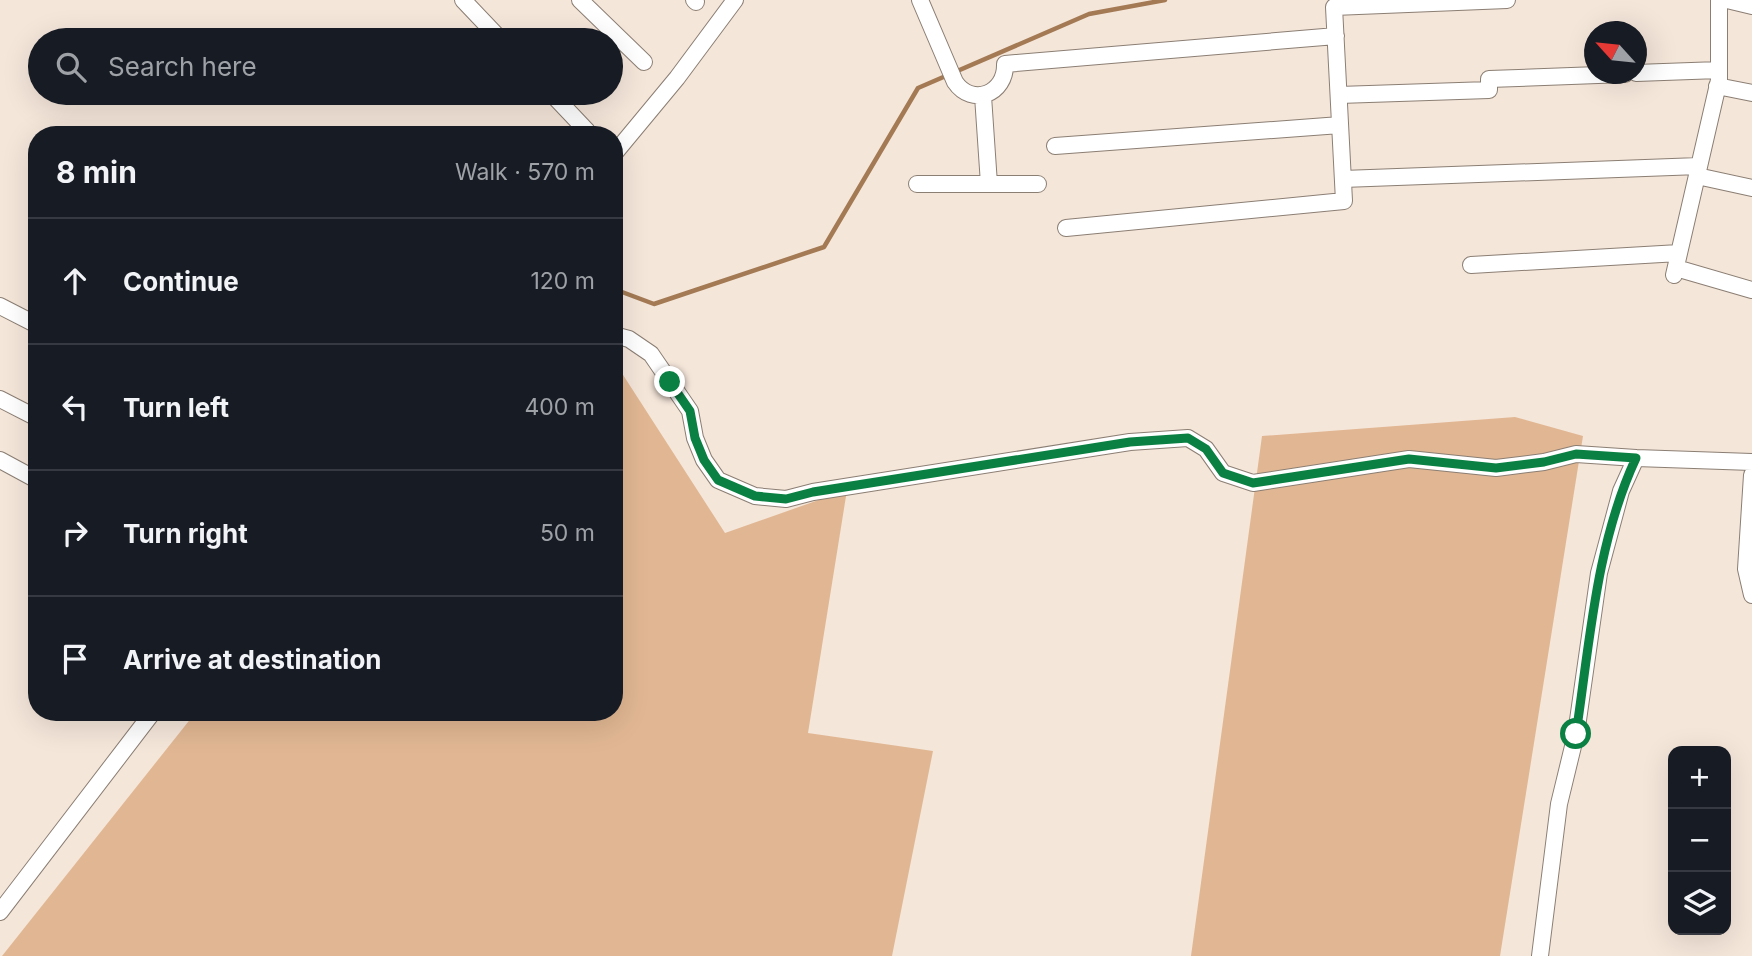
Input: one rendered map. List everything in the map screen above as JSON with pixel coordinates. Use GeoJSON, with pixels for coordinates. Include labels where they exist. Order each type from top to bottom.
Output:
{"type":"FeatureCollection","features":[{"type":"Feature","properties":{"kind":"street"},"geometry":{"type":"LineString","coordinates":[[463,0],[490,28]]}},
{"type":"Feature","properties":{"kind":"street"},"geometry":{"type":"LineString","coordinates":[[580,0],[609,28]]}},
{"type":"Feature","properties":{"kind":"street"},"geometry":{"type":"LineString","coordinates":[[623,143],[677,78],[735,0]]}},
{"type":"Feature","properties":{"kind":"street"},"geometry":{"type":"LineString","coordinates":[[920,0],[955,82],[964,92],[983,96],[1000,84],[1005,64],[1335,36]]}},
{"type":"Feature","properties":{"kind":"street"},"geometry":{"type":"LineString","coordinates":[[1066,228],[1344,201],[1334,7],[1507,0]]}},
{"type":"Feature","properties":{"kind":"street"},"geometry":{"type":"LineString","coordinates":[[1676,265],[1718,78],[1719,0]]}},
{"type":"Feature","properties":{"kind":"street"},"geometry":{"type":"LineString","coordinates":[[1727,0],[1752,6]]}},
{"type":"Feature","properties":{"kind":"street"},"geometry":{"type":"LineString","coordinates":[[623,42],[644,62]]}},
{"type":"Feature","properties":{"kind":"street"},"geometry":{"type":"LineString","coordinates":[[1647,74],[1718,78],[1752,93]]}},
{"type":"Feature","properties":{"kind":"street"},"geometry":{"type":"LineString","coordinates":[[1339,95],[1489,90],[1489,79],[1584,76]]}},
{"type":"Feature","properties":{"kind":"street"},"geometry":{"type":"LineString","coordinates":[[983,96],[989,184]]}},
{"type":"Feature","properties":{"kind":"street"},"geometry":{"type":"LineString","coordinates":[[562,105],[582,126]]}},
{"type":"Feature","properties":{"kind":"street"},"geometry":{"type":"LineString","coordinates":[[1055,146],[1340,125]]}},
{"type":"Feature","properties":{"kind":"street"},"geometry":{"type":"LineString","coordinates":[[1343,179],[1698,171],[1752,188]]}},
{"type":"Feature","properties":{"kind":"street"},"geometry":{"type":"LineString","coordinates":[[917,184],[1038,184]]}},
{"type":"Feature","properties":{"kind":"street"},"geometry":{"type":"LineString","coordinates":[[1471,265],[1676,265],[1752,290]]}},
{"type":"Feature","properties":{"kind":"street"},"geometry":{"type":"LineString","coordinates":[[0,306],[28,320]]}},
{"type":"Feature","properties":{"kind":"street"},"geometry":{"type":"LineString","coordinates":[[623,338],[651,354],[690,411],[695,438],[704,460],[718,480],[755,496],[786,499],[813,492],[1130,442],[1188,438],[1206,449],[1223,473],[1253,483],[1409,459],[1496,468],[1544,462],[1576,454],[1752,462]]}},
{"type":"Feature","properties":{"kind":"street"},"geometry":{"type":"LineString","coordinates":[[0,399],[28,413]]}},
{"type":"Feature","properties":{"kind":"street"},"geometry":{"type":"LineString","coordinates":[[1541,956],[1559,804],[1576,734],[1599,573],[1620,491],[1636,458]]}},
{"type":"Feature","properties":{"kind":"street"},"geometry":{"type":"LineString","coordinates":[[0,460],[28,475]]}},
{"type":"Feature","properties":{"kind":"street"},"geometry":{"type":"LineString","coordinates":[[1752,475],[1746,569],[1752,595]]}},
{"type":"Feature","properties":{"kind":"street"},"geometry":{"type":"LineString","coordinates":[[0,912],[146,721]]}},
{"type":"Feature","properties":{"kind":"shaded area"},"geometry":{"type":"Polygon","coordinates":[[[623,375],[725,533],[847,490],[808,733],[933,751],[892,956],[2,956],[189,721],[623,721],[623,375]]]}},
{"type":"Feature","properties":{"kind":"shaded area"},"geometry":{"type":"Polygon","coordinates":[[[1515,417],[1583,436],[1500,956],[1191,956],[1262,436],[1515,417]]]}},
{"type":"Feature","properties":{"kind":"waterway"},"geometry":{"type":"LineString","coordinates":[[623,292],[654,304],[824,247],[918,88],[1089,14],[1165,0]]}},
{"type":"Feature","properties":{"kind":"route"},"geometry":{"type":"LineString","coordinates":[[670,382],[690,411],[695,438],[704,460],[718,480],[755,496],[786,499],[813,492],[1130,442],[1188,438],[1206,449],[1223,473],[1253,483],[1409,459],[1496,468],[1544,462],[1576,454],[1636,458],[1620,491],[1599,573],[1576,734]]}}]}
